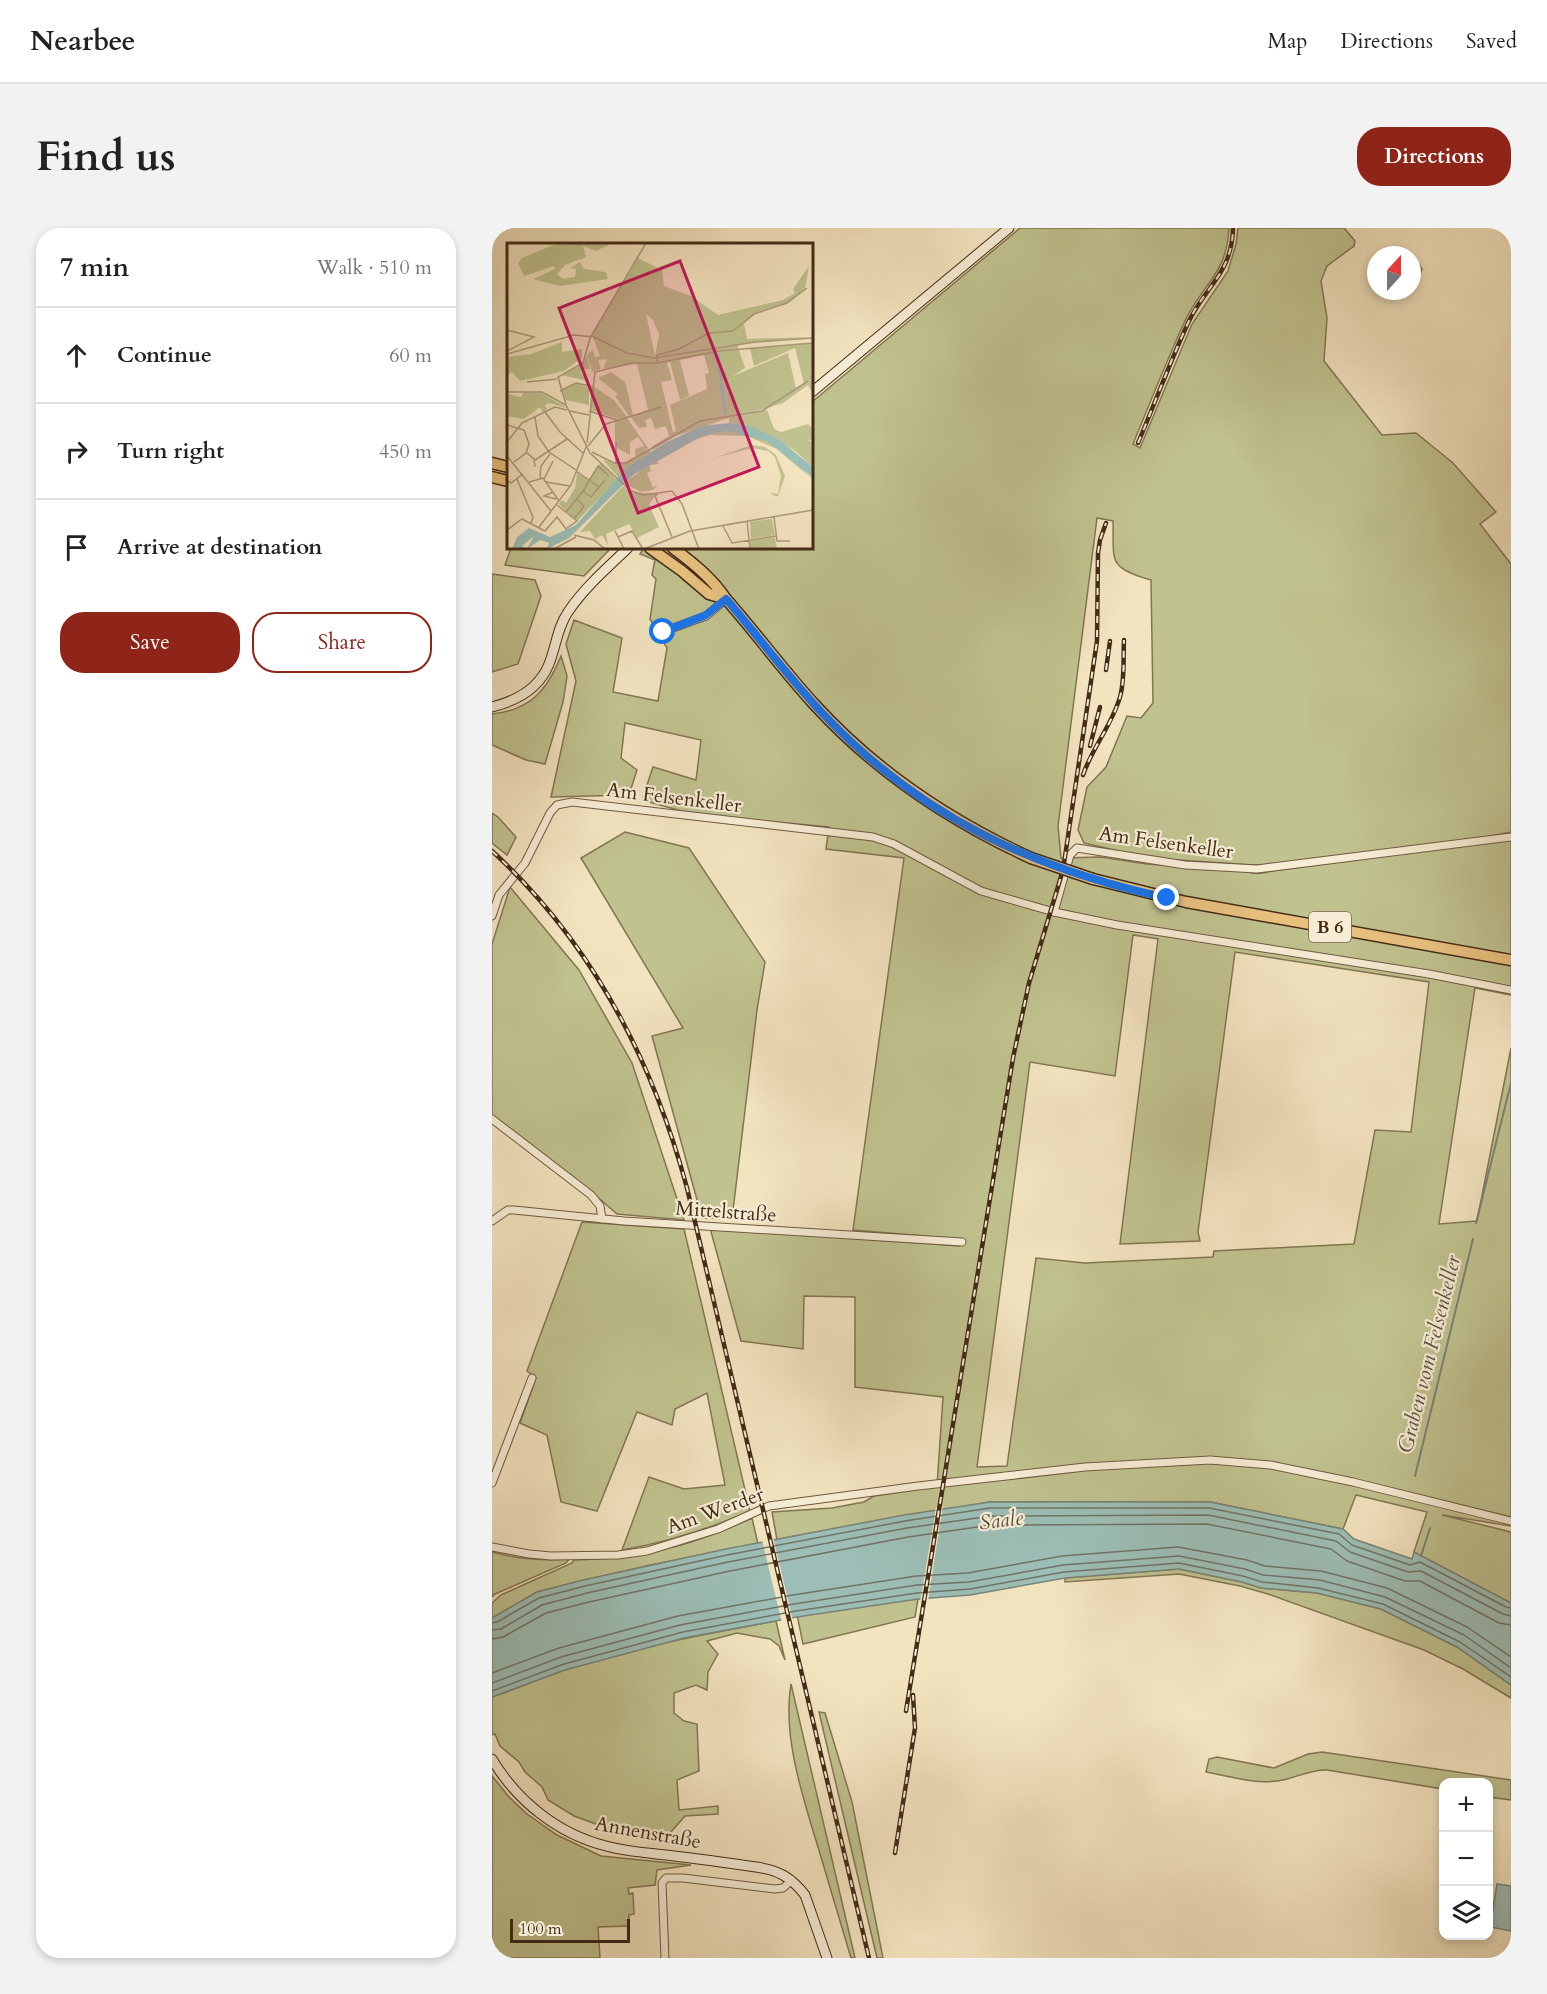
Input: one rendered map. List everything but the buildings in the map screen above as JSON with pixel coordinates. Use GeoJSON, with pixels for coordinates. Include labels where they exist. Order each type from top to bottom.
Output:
{"type":"FeatureCollection","features":[{"type":"Feature","properties":{"kind":"main road"},"geometry":{"type":"LineString","coordinates":[[813,391],[1009,228]]}},
{"type":"Feature","properties":{"kind":"main road"},"geometry":{"type":"LineString","coordinates":[[492,463],[507,467]]}},
{"type":"Feature","properties":{"kind":"main road"},"geometry":{"type":"LineString","coordinates":[[492,477],[507,481]]}},
{"type":"Feature","properties":{"kind":"main road","name":"B 6"},"geometry":{"type":"LineString","coordinates":[[652,549],[709,594],[726,599]]}},
{"type":"Feature","properties":{"kind":"main road","name":"B 6"},"geometry":{"type":"LineString","coordinates":[[674,549],[717,586],[813,703],[873,760],[952,818],[988,837],[1031,858],[1093,879],[1185,902],[1511,960]]}},
{"type":"Feature","properties":{"kind":"main road"},"geometry":{"type":"LineString","coordinates":[[492,706],[515,699],[539,681],[549,664],[559,629],[569,611],[618,552]]}},
{"type":"Feature","properties":{"kind":"main road","name":"Annenstraße"},"geometry":{"type":"LineString","coordinates":[[492,1759],[513,1789],[530,1805],[561,1828],[588,1841],[622,1850],[769,1869],[792,1880]]}},
{"type":"Feature","properties":{"kind":"main road"},"geometry":{"type":"LineString","coordinates":[[792,1880],[805,1895],[827,1958]]}},
{"type":"Feature","properties":{"kind":"street"},"geometry":{"type":"LineString","coordinates":[[663,632],[706,615],[726,599]]}},
{"type":"Feature","properties":{"kind":"street","name":"Am Felsenkeller"},"geometry":{"type":"LineString","coordinates":[[496,894],[525,863],[550,813],[557,805],[572,802],[873,837],[894,844],[981,891],[1054,912],[1070,855],[1077,848],[1185,865],[1257,869],[1511,837]]}},
{"type":"Feature","properties":{"kind":"street"},"geometry":{"type":"LineString","coordinates":[[492,916],[496,894]]}},
{"type":"Feature","properties":{"kind":"street"},"geometry":{"type":"LineString","coordinates":[[1054,912],[1117,925],[1429,974],[1511,990]]}},
{"type":"Feature","properties":{"kind":"street"},"geometry":{"type":"LineString","coordinates":[[492,1119],[594,1198],[600,1206],[602,1219]]}},
{"type":"Feature","properties":{"kind":"street","name":"Mittelstraße"},"geometry":{"type":"LineString","coordinates":[[492,1221],[508,1210],[514,1210],[602,1219],[962,1242]]}},
{"type":"Feature","properties":{"kind":"street"},"geometry":{"type":"LineString","coordinates":[[492,1483],[532,1378]]}},
{"type":"Feature","properties":{"kind":"street","name":"Am Werder"},"geometry":{"type":"LineString","coordinates":[[492,1547],[550,1556],[618,1555],[647,1551],[718,1529],[769,1506],[1085,1467],[1210,1460],[1270,1465],[1353,1482],[1511,1521]]}},
{"type":"Feature","properties":{"kind":"street","name":"Annenstraße"},"geometry":{"type":"LineString","coordinates":[[665,1958],[663,1880],[670,1876],[775,1889],[783,1888],[792,1880]]}},
{"type":"Feature","properties":{"kind":"green space"},"geometry":{"type":"Polygon","coordinates":[[[1020,228],[1229,228],[1224,257],[1185,321],[1133,444],[1140,448],[1192,324],[1228,271],[1238,228],[1344,228],[1355,241],[1354,246],[1327,266],[1321,281],[1327,318],[1324,361],[1382,435],[1416,433],[1453,463],[1496,512],[1480,524],[1511,564],[1511,832],[1284,864],[1253,865],[1149,858],[1084,843],[1078,830],[1087,787],[1106,767],[1127,716],[1141,718],[1153,703],[1151,580],[1120,566],[1114,554],[1113,521],[1097,518],[1058,826],[1061,858],[1100,857],[1147,864],[1246,871],[1259,874],[1511,839],[1511,995],[1475,988],[1439,1224],[1477,1221],[1511,1048],[1511,1526],[1442,1515],[1511,1532],[1511,1603],[1414,1552],[1427,1512],[1356,1495],[1343,1529],[1210,1502],[990,1502],[777,1540],[772,1512],[832,1508],[864,1502],[874,1496],[937,1486],[943,1397],[855,1387],[855,1297],[804,1296],[803,1349],[741,1341],[710,1228],[959,1246],[960,1239],[853,1230],[904,858],[826,849],[829,827],[692,814],[642,800],[653,767],[696,780],[701,740],[625,723],[621,758],[637,770],[629,795],[551,797],[576,681],[566,644],[574,620],[622,638],[613,692],[658,701],[667,648],[650,619],[656,579],[652,575],[655,560],[640,554],[643,549],[813,549],[813,401],[1020,228]],[[1133,935],[1115,1076],[1030,1062],[977,1467],[1007,1466],[1036,1258],[1085,1263],[1213,1257],[1214,1251],[1354,1244],[1375,1130],[1411,1132],[1429,982],[1235,952],[1198,1232],[1200,1241],[1120,1244],[1158,939],[1133,935]]]}},
{"type":"Feature","properties":{"kind":"green space"},"geometry":{"type":"Polygon","coordinates":[[[511,549],[610,549],[584,576],[505,565],[511,549]]]}},
{"type":"Feature","properties":{"kind":"green space"},"geometry":{"type":"Polygon","coordinates":[[[492,574],[535,580],[541,596],[518,664],[492,672],[492,574]]]}},
{"type":"Feature","properties":{"kind":"green space"},"geometry":{"type":"Polygon","coordinates":[[[561,656],[567,676],[563,702],[545,764],[526,760],[492,745],[492,714],[517,708],[536,696],[550,679],[561,656]]]}},
{"type":"Feature","properties":{"kind":"green space"},"geometry":{"type":"Polygon","coordinates":[[[492,813],[516,837],[507,855],[492,843],[492,813]]]}},
{"type":"Feature","properties":{"kind":"green space"},"geometry":{"type":"Polygon","coordinates":[[[625,832],[689,848],[765,962],[757,1010],[732,1219],[702,1218],[652,1036],[683,1028],[581,858],[625,832]]]}},
{"type":"Feature","properties":{"kind":"green space"},"geometry":{"type":"Polygon","coordinates":[[[510,887],[579,970],[632,1063],[684,1220],[617,1214],[585,1186],[492,1115],[492,944],[510,887]]]}},
{"type":"Feature","properties":{"kind":"green space"},"geometry":{"type":"Polygon","coordinates":[[[582,1222],[684,1229],[750,1511],[687,1535],[622,1550],[649,1477],[684,1489],[725,1485],[707,1393],[675,1409],[672,1425],[637,1412],[597,1511],[561,1502],[547,1435],[520,1423],[536,1378],[527,1371],[582,1222]]]}},
{"type":"Feature","properties":{"kind":"green space"},"geometry":{"type":"Polygon","coordinates":[[[752,1518],[758,1544],[650,1565],[537,1592],[492,1618],[492,1603],[501,1595],[572,1563],[574,1560],[622,1557],[666,1549],[707,1537],[752,1518]]]}},
{"type":"Feature","properties":{"kind":"green space"},"geometry":{"type":"Polygon","coordinates":[[[492,1552],[530,1559],[569,1559],[566,1563],[492,1597],[492,1552]]]}},
{"type":"Feature","properties":{"kind":"green space"},"geometry":{"type":"Polygon","coordinates":[[[1179,1569],[1261,1588],[1317,1593],[1381,1609],[1457,1647],[1511,1685],[1511,1698],[1463,1669],[1424,1650],[1240,1586],[1179,1574],[1065,1582],[1065,1578],[1179,1569]]]}},
{"type":"Feature","properties":{"kind":"green space"},"geometry":{"type":"Polygon","coordinates":[[[793,1595],[918,1599],[915,1617],[803,1644],[793,1595]]]}},
{"type":"Feature","properties":{"kind":"green space"},"geometry":{"type":"Polygon","coordinates":[[[776,1621],[785,1660],[779,1646],[770,1639],[737,1633],[707,1641],[718,1654],[708,1672],[707,1690],[696,1685],[674,1693],[674,1713],[684,1721],[697,1724],[699,1771],[677,1780],[679,1810],[718,1806],[718,1814],[685,1816],[670,1833],[635,1832],[604,1827],[574,1816],[548,1800],[542,1787],[525,1772],[519,1762],[500,1746],[495,1734],[492,1735],[492,1697],[561,1671],[614,1655],[695,1636],[776,1621]]]}},
{"type":"Feature","properties":{"kind":"green space"},"geometry":{"type":"Polygon","coordinates":[[[791,1684],[855,1958],[851,1958],[806,1808],[796,1766],[789,1724],[791,1684]]]}},
{"type":"Feature","properties":{"kind":"green space"},"geometry":{"type":"Polygon","coordinates":[[[819,1712],[825,1713],[852,1802],[883,1958],[877,1958],[819,1712]]]}},
{"type":"Feature","properties":{"kind":"green space"},"geometry":{"type":"Polygon","coordinates":[[[1322,1752],[1511,1780],[1511,1800],[1493,1798],[1493,1778],[1439,1778],[1439,1788],[1327,1770],[1268,1782],[1206,1772],[1209,1759],[1217,1757],[1274,1768],[1308,1754],[1322,1752]]]}},
{"type":"Feature","properties":{"kind":"green space"},"geometry":{"type":"Polygon","coordinates":[[[492,1776],[527,1814],[557,1835],[601,1856],[691,1865],[657,1870],[655,1885],[628,1888],[629,1894],[633,1893],[634,1914],[629,1915],[629,1926],[598,1927],[600,1958],[492,1958],[492,1776]]]}},
{"type":"Feature","properties":{"kind":"water","name":"Saale"},"geometry":{"type":"Polygon","coordinates":[[[990,1502],[1210,1502],[1343,1529],[1354,1539],[1412,1559],[1414,1552],[1511,1603],[1511,1685],[1457,1647],[1381,1609],[1317,1593],[1261,1588],[1179,1569],[1065,1578],[970,1595],[918,1599],[797,1617],[684,1638],[565,1670],[492,1697],[492,1618],[537,1592],[726,1549],[904,1515],[990,1502]]]}},
{"type":"Feature","properties":{"kind":"water"},"geometry":{"type":"Polygon","coordinates":[[[1497,1884],[1511,1886],[1511,1931],[1493,1928],[1497,1884]]]}},
{"type":"Feature","properties":{"kind":"pier"},"geometry":{"type":"Polygon","coordinates":[[[943,1506],[928,1601],[920,1602],[936,1507],[943,1506]]]}},
{"type":"Feature","properties":{"kind":"pier"},"geometry":{"type":"Polygon","coordinates":[[[773,1537],[793,1621],[782,1623],[762,1540],[773,1537]]]}},
{"type":"Feature","properties":{"kind":"waterway","name":"Graben vom Felsenkeller"},"geometry":{"type":"LineString","coordinates":[[1476,1223],[1511,1083]]}},
{"type":"Feature","properties":{"kind":"waterway","name":"Graben vom Felsenkeller"},"geometry":{"type":"LineString","coordinates":[[1415,1476],[1473,1239]]}},
{"type":"Feature","properties":{"kind":"waterway","name":"Graben vom Felsenkeller"},"geometry":{"type":"LineString","coordinates":[[1421,1556],[1430,1528]]}},
{"type":"Feature","properties":{"kind":"railway"},"geometry":{"type":"LineString","coordinates":[[1138,443],[1188,323],[1223,269],[1228,257],[1233,228]]}},
{"type":"Feature","properties":{"kind":"railway"},"geometry":{"type":"LineString","coordinates":[[906,1711],[1013,1058],[1029,983],[1063,870],[1097,641],[1098,553],[1106,523]]}},
{"type":"Feature","properties":{"kind":"railway"},"geometry":{"type":"LineString","coordinates":[[1083,775],[1120,697],[1124,640]]}},
{"type":"Feature","properties":{"kind":"railway"},"geometry":{"type":"LineString","coordinates":[[1106,670],[1110,641]]}},
{"type":"Feature","properties":{"kind":"railway"},"geometry":{"type":"LineString","coordinates":[[1090,746],[1100,707]]}},
{"type":"Feature","properties":{"kind":"railway"},"geometry":{"type":"LineString","coordinates":[[492,851],[528,887],[560,924],[614,1005],[656,1093],[673,1140],[687,1188],[869,1958]]}},
{"type":"Feature","properties":{"kind":"railway"},"geometry":{"type":"LineString","coordinates":[[895,1853],[915,1728],[913,1695]]}},
{"type":"Feature","properties":{"kind":"route"},"geometry":{"type":"LineString","coordinates":[[663,632],[706,615],[726,599],[805,695],[827,718],[866,755],[935,807],[970,828],[1031,858],[1093,879],[1167,898]]}}]}
